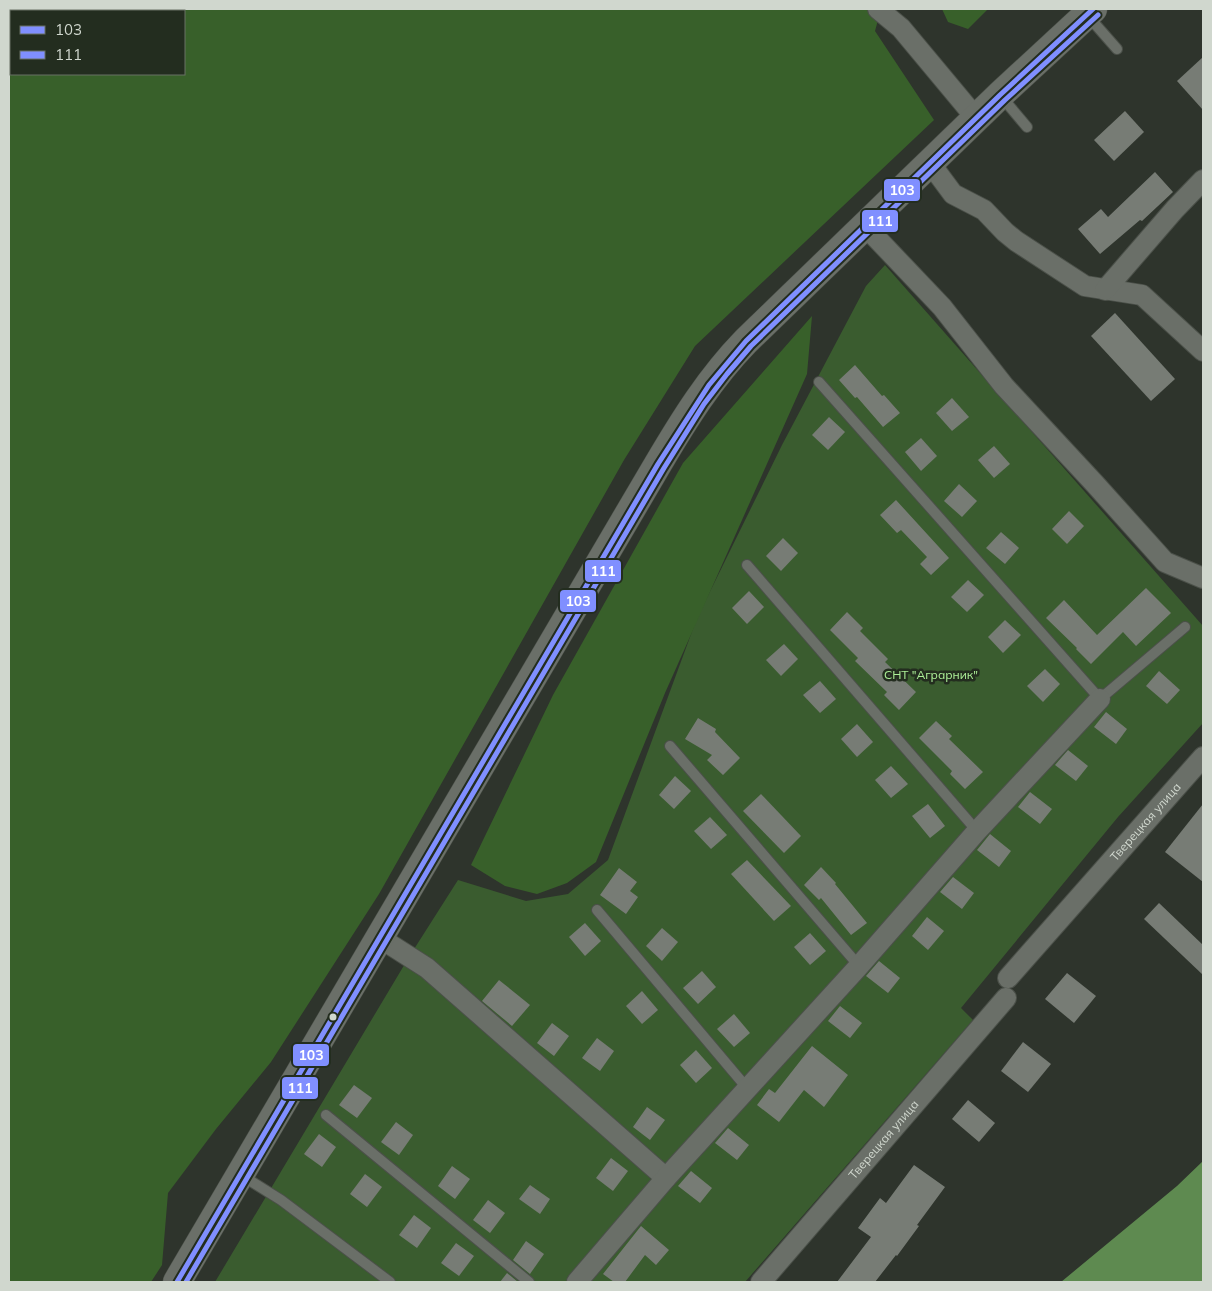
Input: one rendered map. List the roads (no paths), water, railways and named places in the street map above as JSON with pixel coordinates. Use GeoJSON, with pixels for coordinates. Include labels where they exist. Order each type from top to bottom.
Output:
{"type":"FeatureCollection","features":[{"type":"Feature","properties":{"kind":"main road"},"geometry":{"type":"LineString","coordinates":[[176,1282],[701,394],[734,354],[976,118],[1090,12]]}},
{"type":"Feature","properties":{"kind":"street"},"geometry":{"type":"LineString","coordinates":[[878,9],[901,28],[976,118]]}},
{"type":"Feature","properties":{"kind":"street"},"geometry":{"type":"LineString","coordinates":[[930,163],[953,194],[984,210],[1016,241],[1085,286],[1142,295],[1203,351]]}},
{"type":"Feature","properties":{"kind":"street"},"geometry":{"type":"LineString","coordinates":[[1104,290],[1203,180]]}},
{"type":"Feature","properties":{"kind":"street"},"geometry":{"type":"LineString","coordinates":[[865,226],[942,306],[1004,386],[1165,562],[1203,578]]}},
{"type":"Feature","properties":{"kind":"street"},"geometry":{"type":"LineString","coordinates":[[577,1282],[666,1178],[1100,698]]}},
{"type":"Feature","properties":{"kind":"street","name":"Тверецкая улица"},"geometry":{"type":"LineString","coordinates":[[761,1282],[1203,757]]}},
{"type":"Feature","properties":{"kind":"street"},"geometry":{"type":"LineString","coordinates":[[380,938],[427,968],[666,1178]]}},
{"type":"Feature","properties":{"kind":"lane"},"geometry":{"type":"LineString","coordinates":[[1090,12],[1117,49]]}},
{"type":"Feature","properties":{"kind":"lane"},"geometry":{"type":"LineString","coordinates":[[1000,95],[1027,126]]}},
{"type":"Feature","properties":{"kind":"lane"},"geometry":{"type":"LineString","coordinates":[[819,382],[1100,698],[1185,627]]}},
{"type":"Feature","properties":{"kind":"lane"},"geometry":{"type":"LineString","coordinates":[[747,565],[978,831]]}},
{"type":"Feature","properties":{"kind":"lane"},"geometry":{"type":"LineString","coordinates":[[670,746],[859,966]]}},
{"type":"Feature","properties":{"kind":"lane"},"geometry":{"type":"LineString","coordinates":[[596,910],[747,1088]]}},
{"type":"Feature","properties":{"kind":"lane"},"geometry":{"type":"LineString","coordinates":[[326,1115],[529,1282]]}},
{"type":"Feature","properties":{"kind":"lane"},"geometry":{"type":"LineString","coordinates":[[240,1174],[281,1200],[390,1282]]}},
{"type":"Feature","properties":{"kind":"park label","name":"СНТ \"Аграрник\""},"geometry":{"type":"Point","coordinates":[931,675]}}]}
